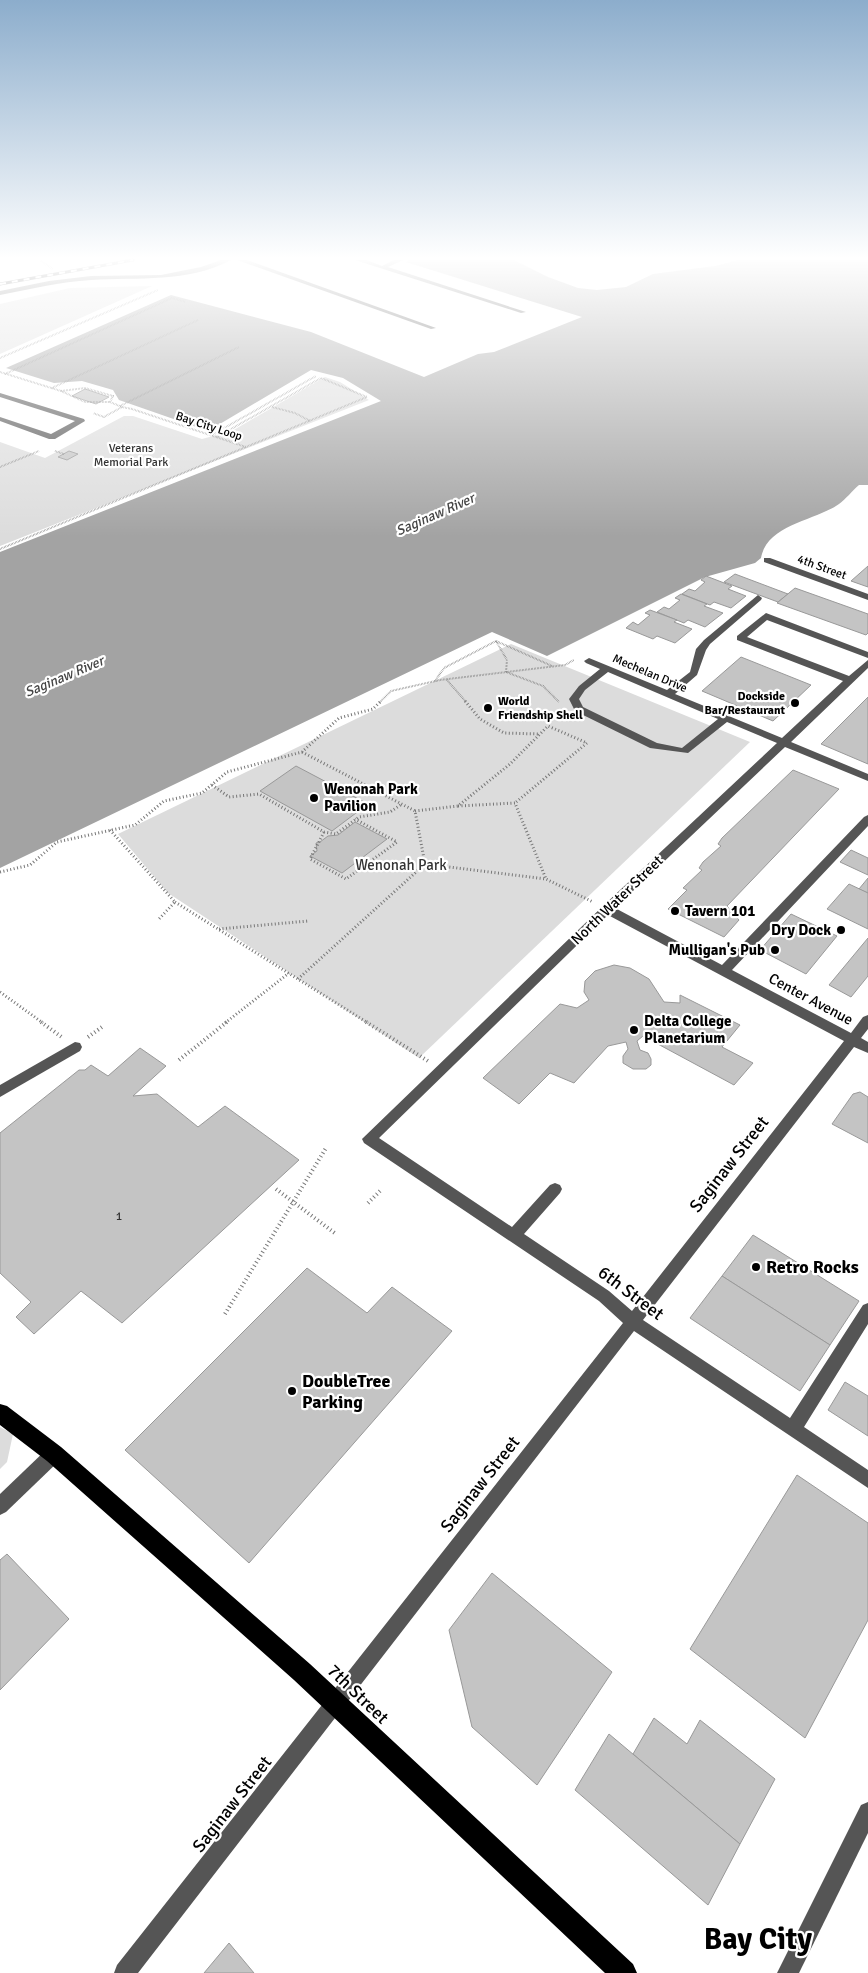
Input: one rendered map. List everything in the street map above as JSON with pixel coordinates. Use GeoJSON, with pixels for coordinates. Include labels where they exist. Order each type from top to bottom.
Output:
{"type":"FeatureCollection","features":[{"type":"Feature","properties":{"kind":"highway","name":"7th Street"},"geometry":{"type":"LineString","coordinates":[[0,1413],[54,1454],[335,1702],[624,1973]]}},
{"type":"Feature","properties":{"kind":"street"},"geometry":{"type":"LineString","coordinates":[[0,395],[81,421],[52,436],[0,419]]}},
{"type":"Feature","properties":{"kind":"street","name":"4th Street"},"geometry":{"type":"LineString","coordinates":[[767,560],[868,597]]}},
{"type":"Feature","properties":{"kind":"street"},"geometry":{"type":"LineString","coordinates":[[669,694],[694,672],[701,649],[707,642],[758,598]]}},
{"type":"Feature","properties":{"kind":"street"},"geometry":{"type":"LineString","coordinates":[[850,680],[740,638],[766,616],[868,655]]}},
{"type":"Feature","properties":{"kind":"street","name":"Mechelan Drive"},"geometry":{"type":"LineString","coordinates":[[584,659],[868,778]]}},
{"type":"Feature","properties":{"kind":"street","name":"North Water Street"},"geometry":{"type":"LineString","coordinates":[[369,1139],[607,909],[868,663]]}},
{"type":"Feature","properties":{"kind":"street"},"geometry":{"type":"LineString","coordinates":[[607,668],[582,688],[574,698],[579,709],[654,746],[684,751],[726,718]]}},
{"type":"Feature","properties":{"kind":"street"},"geometry":{"type":"LineString","coordinates":[[723,971],[868,820]]}},
{"type":"Feature","properties":{"kind":"street","name":"Center Avenue"},"geometry":{"type":"LineString","coordinates":[[607,909],[868,1048]]}},
{"type":"Feature","properties":{"kind":"street","name":"Saginaw Street"},"geometry":{"type":"LineString","coordinates":[[125,1973],[868,1020]]}},
{"type":"Feature","properties":{"kind":"street"},"geometry":{"type":"LineString","coordinates":[[0,1092],[75,1047]]}},
{"type":"Feature","properties":{"kind":"street","name":"6th Street"},"geometry":{"type":"LineString","coordinates":[[369,1139],[515,1234],[604,1296],[632,1321],[868,1480]]}},
{"type":"Feature","properties":{"kind":"street"},"geometry":{"type":"LineString","coordinates":[[515,1234],[555,1189]]}},
{"type":"Feature","properties":{"kind":"street"},"geometry":{"type":"LineString","coordinates":[[793,1429],[868,1310]]}},
{"type":"Feature","properties":{"kind":"street"},"geometry":{"type":"LineString","coordinates":[[0,1506],[54,1454]]}},
{"type":"Feature","properties":{"kind":"street"},"geometry":{"type":"LineString","coordinates":[[788,1973],[868,1812]]}},
{"type":"Feature","properties":{"kind":"path"},"geometry":{"type":"LineString","coordinates":[[0,358],[14,352]]}},
{"type":"Feature","properties":{"kind":"path"},"geometry":{"type":"LineString","coordinates":[[4,374],[52,352]]}},
{"type":"Feature","properties":{"kind":"path"},"geometry":{"type":"LineString","coordinates":[[52,388],[129,352]]}},
{"type":"Feature","properties":{"kind":"path"},"geometry":{"type":"LineString","coordinates":[[86,411],[104,417],[229,352]]}},
{"type":"Feature","properties":{"kind":"path"},"geometry":{"type":"LineString","coordinates":[[0,372],[61,391],[66,395],[97,406],[110,402],[113,396],[85,388],[61,391]]}},
{"type":"Feature","properties":{"kind":"path"},"geometry":{"type":"LineString","coordinates":[[211,436],[316,376]]}},
{"type":"Feature","properties":{"kind":"path"},"geometry":{"type":"LineString","coordinates":[[216,437],[321,378],[366,397],[246,448]]}},
{"type":"Feature","properties":{"kind":"path","name":"Bay City Loop"},"geometry":{"type":"LineString","coordinates":[[110,402],[246,448]]}},
{"type":"Feature","properties":{"kind":"path"},"geometry":{"type":"LineString","coordinates":[[271,406],[295,413],[310,421]]}},
{"type":"Feature","properties":{"kind":"path","name":"Bay City Loop"},"geometry":{"type":"LineString","coordinates":[[0,549],[246,448]]}},
{"type":"Feature","properties":{"kind":"path"},"geometry":{"type":"LineString","coordinates":[[0,467],[39,451]]}},
{"type":"Feature","properties":{"kind":"path"},"geometry":{"type":"LineString","coordinates":[[496,641],[553,666]]}},
{"type":"Feature","properties":{"kind":"path"},"geometry":{"type":"LineString","coordinates":[[496,641],[507,660],[506,672]]}},
{"type":"Feature","properties":{"kind":"path"},"geometry":{"type":"LineString","coordinates":[[434,682],[444,668],[496,641]]}},
{"type":"Feature","properties":{"kind":"path"},"geometry":{"type":"LineString","coordinates":[[0,872],[30,865],[57,842],[135,825],[164,801],[202,793],[227,772],[302,752],[339,718],[373,709],[391,691],[434,682],[553,666],[584,659]]}},
{"type":"Feature","properties":{"kind":"path"},"geometry":{"type":"LineString","coordinates":[[506,672],[526,678],[552,691],[563,709]]}},
{"type":"Feature","properties":{"kind":"path"},"geometry":{"type":"LineString","coordinates":[[447,680],[480,719],[504,734],[539,734]]}},
{"type":"Feature","properties":{"kind":"path"},"geometry":{"type":"LineString","coordinates":[[302,752],[415,811],[458,806],[516,803],[587,743],[548,726],[510,764],[458,806]]}},
{"type":"Feature","properties":{"kind":"path"},"geometry":{"type":"LineString","coordinates":[[212,785],[229,797],[259,794],[324,832],[336,834],[355,819],[390,812],[402,804]]}},
{"type":"Feature","properties":{"kind":"path"},"geometry":{"type":"LineString","coordinates":[[516,803],[546,879]]}},
{"type":"Feature","properties":{"kind":"path"},"geometry":{"type":"LineString","coordinates":[[415,811],[425,864]]}},
{"type":"Feature","properties":{"kind":"path"},"geometry":{"type":"LineString","coordinates":[[324,832],[310,859],[346,879],[397,842],[355,819]]}},
{"type":"Feature","properties":{"kind":"path"},"geometry":{"type":"LineString","coordinates":[[110,830],[175,902],[441,1069]]}},
{"type":"Feature","properties":{"kind":"path"},"geometry":{"type":"LineString","coordinates":[[298,979],[425,864],[546,879],[607,909]]}},
{"type":"Feature","properties":{"kind":"path"},"geometry":{"type":"LineString","coordinates":[[158,920],[175,902]]}},
{"type":"Feature","properties":{"kind":"path"},"geometry":{"type":"LineString","coordinates":[[218,929],[308,922]]}},
{"type":"Feature","properties":{"kind":"path"},"geometry":{"type":"LineString","coordinates":[[179,1060],[289,973]]}},
{"type":"Feature","properties":{"kind":"path"},"geometry":{"type":"LineString","coordinates":[[0,992],[75,1047],[102,1027]]}},
{"type":"Feature","properties":{"kind":"path"},"geometry":{"type":"LineString","coordinates":[[225,1314],[326,1148]]}},
{"type":"Feature","properties":{"kind":"path"},"geometry":{"type":"LineString","coordinates":[[276,1189],[336,1234]]}},
{"type":"Feature","properties":{"kind":"path"},"geometry":{"type":"LineString","coordinates":[[368,1203],[382,1189]]}},
{"type":"Feature","properties":{"kind":"green space","name":"Veterans Memorial Park"},"geometry":{"type":"Polygon","coordinates":[[[325,377],[340,382],[369,400],[0,546],[0,442],[45,458],[124,416],[133,416],[202,439],[232,431],[325,377]]]}},
{"type":"Feature","properties":{"kind":"green space","name":"Wenonah Park"},"geometry":{"type":"Polygon","coordinates":[[[511,644],[750,742],[419,1058],[168,893],[118,834],[511,644]]]}},
{"type":"Feature","properties":{"kind":"green space"},"geometry":{"type":"Polygon","coordinates":[[[0,1427],[13,1434],[7,1462],[0,1469],[0,1427]]]}},
{"type":"Feature","properties":{"kind":"water","name":"Saginaw River"},"geometry":{"type":"Polygon","coordinates":[[[42,352],[361,352],[424,377],[478,354],[493,352],[868,352],[868,485],[859,485],[844,500],[829,510],[782,530],[772,538],[765,547],[761,558],[755,563],[705,577],[547,656],[492,632],[0,868],[0,552],[381,401],[343,378],[311,370],[208,431],[119,400],[113,390],[82,381],[54,383],[6,368],[42,352]]]}},
{"type":"Feature","properties":{"kind":"building"},"geometry":{"type":"Polygon","coordinates":[[[85,389],[109,397],[96,404],[72,396],[85,389]]]}},
{"type":"Feature","properties":{"kind":"building"},"geometry":{"type":"Polygon","coordinates":[[[69,451],[78,454],[67,460],[58,457],[69,451]]]}},
{"type":"Feature","properties":{"kind":"building"},"geometry":{"type":"Polygon","coordinates":[[[868,566],[868,587],[851,581],[868,566]]]}},
{"type":"Feature","properties":{"kind":"building"},"geometry":{"type":"Polygon","coordinates":[[[735,574],[788,594],[778,602],[724,582],[735,574]]]}},
{"type":"Feature","properties":{"kind":"building"},"geometry":{"type":"Polygon","coordinates":[[[706,576],[732,586],[728,589],[746,596],[731,608],[714,602],[710,605],[682,594],[689,589],[695,591],[705,582],[701,580],[706,576]]]}},
{"type":"Feature","properties":{"kind":"building"},"geometry":{"type":"Polygon","coordinates":[[[795,588],[868,614],[868,633],[866,635],[777,603],[795,588]]]}},
{"type":"Feature","properties":{"kind":"building"},"geometry":{"type":"Polygon","coordinates":[[[681,594],[707,604],[704,606],[723,613],[705,627],[688,620],[684,623],[657,612],[664,607],[669,609],[680,600],[675,598],[681,594]]]}},
{"type":"Feature","properties":{"kind":"building"},"geometry":{"type":"Polygon","coordinates":[[[650,610],[677,620],[674,622],[692,629],[675,643],[657,636],[653,639],[626,628],[633,622],[638,625],[650,615],[645,613],[650,610]]]}},
{"type":"Feature","properties":{"kind":"building"},"geometry":{"type":"Polygon","coordinates":[[[741,657],[811,685],[773,721],[702,691],[741,657]]]}},
{"type":"Feature","properties":{"kind":"building"},"geometry":{"type":"Polygon","coordinates":[[[868,697],[868,764],[821,744],[868,697]]]}},
{"type":"Feature","properties":{"kind":"building","name":"Wenonah Park Pavilion"},"geometry":{"type":"Polygon","coordinates":[[[296,766],[368,804],[332,831],[260,791],[296,766]]]}},
{"type":"Feature","properties":{"kind":"building"},"geometry":{"type":"Polygon","coordinates":[[[793,770],[839,789],[727,906],[739,920],[724,937],[668,909],[687,890],[683,888],[702,870],[699,868],[703,862],[721,846],[718,844],[722,838],[793,770]]]}},
{"type":"Feature","properties":{"kind":"building","name":"Wenonah Park Pavilion"},"geometry":{"type":"Polygon","coordinates":[[[355,822],[387,839],[342,873],[310,856],[317,851],[316,843],[328,836],[338,835],[355,822]]]}},
{"type":"Feature","properties":{"kind":"building"},"geometry":{"type":"Polygon","coordinates":[[[851,850],[868,858],[868,875],[840,862],[851,850]]]}},
{"type":"Feature","properties":{"kind":"building"},"geometry":{"type":"Polygon","coordinates":[[[868,878],[868,893],[859,889],[868,878]]]}},
{"type":"Feature","properties":{"kind":"building"},"geometry":{"type":"Polygon","coordinates":[[[849,884],[868,893],[868,929],[827,909],[849,884]]]}},
{"type":"Feature","properties":{"kind":"building"},"geometry":{"type":"Polygon","coordinates":[[[791,914],[837,936],[806,974],[760,950],[791,914]]]}},
{"type":"Feature","properties":{"kind":"building"},"geometry":{"type":"Polygon","coordinates":[[[868,938],[868,976],[851,997],[829,985],[868,938]]]}},
{"type":"Feature","properties":{"kind":"building","name":"Delta College Planetarium"},"geometry":{"type":"Polygon","coordinates":[[[614,965],[630,968],[649,979],[664,1002],[680,1003],[680,995],[740,1025],[722,1047],[753,1063],[734,1085],[643,1036],[637,1041],[640,1050],[648,1053],[651,1059],[651,1065],[646,1069],[633,1069],[623,1063],[623,1056],[628,1049],[626,1042],[608,1046],[574,1083],[550,1073],[519,1104],[483,1078],[560,1004],[577,1008],[589,1000],[584,992],[585,981],[595,971],[614,965]]]}},
{"type":"Feature","properties":{"kind":"building"},"geometry":{"type":"Polygon","coordinates":[[[140,1048],[166,1066],[133,1096],[157,1094],[198,1127],[225,1106],[299,1160],[122,1323],[81,1291],[34,1334],[16,1317],[31,1302],[0,1273],[0,1133],[79,1070],[85,1070],[91,1065],[108,1076],[140,1048]]]}},
{"type":"Feature","properties":{"kind":"building"},"geometry":{"type":"Polygon","coordinates":[[[860,1092],[868,1097],[868,1143],[832,1124],[853,1094],[860,1092]]]}},
{"type":"Feature","properties":{"kind":"building"},"geometry":{"type":"Polygon","coordinates":[[[753,1235],[859,1301],[830,1345],[722,1276],[753,1235]]]}},
{"type":"Feature","properties":{"kind":"building","name":"DoubleTree Parking"},"geometry":{"type":"Polygon","coordinates":[[[307,1268],[367,1313],[392,1287],[452,1331],[249,1563],[125,1450],[307,1268]]]}},
{"type":"Feature","properties":{"kind":"building"},"geometry":{"type":"Polygon","coordinates":[[[722,1276],[830,1345],[800,1391],[690,1318],[722,1276]]]}},
{"type":"Feature","properties":{"kind":"building"},"geometry":{"type":"Polygon","coordinates":[[[845,1382],[868,1396],[868,1436],[828,1410],[845,1382]]]}},
{"type":"Feature","properties":{"kind":"building"},"geometry":{"type":"Polygon","coordinates":[[[797,1475],[868,1523],[868,1620],[805,1738],[690,1649],[797,1475]]]}},
{"type":"Feature","properties":{"kind":"building"},"geometry":{"type":"Polygon","coordinates":[[[7,1554],[69,1619],[0,1690],[0,1560],[7,1554]]]}},
{"type":"Feature","properties":{"kind":"building"},"geometry":{"type":"Polygon","coordinates":[[[492,1573],[612,1672],[537,1785],[472,1727],[449,1630],[492,1573]]]}},
{"type":"Feature","properties":{"kind":"building"},"geometry":{"type":"Polygon","coordinates":[[[654,1718],[687,1744],[700,1720],[775,1779],[740,1844],[633,1754],[654,1718]]]}},
{"type":"Feature","properties":{"kind":"building"},"geometry":{"type":"Polygon","coordinates":[[[609,1734],[740,1844],[708,1905],[575,1790],[609,1734]]]}},
{"type":"Feature","properties":{"kind":"building"},"geometry":{"type":"Polygon","coordinates":[[[229,1943],[254,1973],[204,1973],[229,1943]]]}},
{"type":"Feature","properties":{"kind":"place","name":"Dockside Bar/Restaurant"},"geometry":{"type":"Point","coordinates":[795,703]}},
{"type":"Feature","properties":{"kind":"place","name":"World Friendship Shell"},"geometry":{"type":"Point","coordinates":[488,708]}},
{"type":"Feature","properties":{"kind":"place","name":"Wenonah Park Pavilion"},"geometry":{"type":"Point","coordinates":[314,798]}},
{"type":"Feature","properties":{"kind":"place","name":"Tavern 101"},"geometry":{"type":"Point","coordinates":[675,911]}},
{"type":"Feature","properties":{"kind":"place","name":"Dry Dock"},"geometry":{"type":"Point","coordinates":[841,930]}},
{"type":"Feature","properties":{"kind":"place","name":"Mulligan's Pub"},"geometry":{"type":"Point","coordinates":[775,950]}},
{"type":"Feature","properties":{"kind":"place","name":"Delta College Planetarium"},"geometry":{"type":"Point","coordinates":[634,1030]}},
{"type":"Feature","properties":{"kind":"place","name":"Retro Rocks"},"geometry":{"type":"Point","coordinates":[756,1267]}},
{"type":"Feature","properties":{"kind":"place","name":"DoubleTree Parking"},"geometry":{"type":"Point","coordinates":[292,1391]}},
{"type":"Feature","properties":{"kind":"district","name":"Bay City"},"geometry":{"type":"Point","coordinates":[758,1939]}}]}
